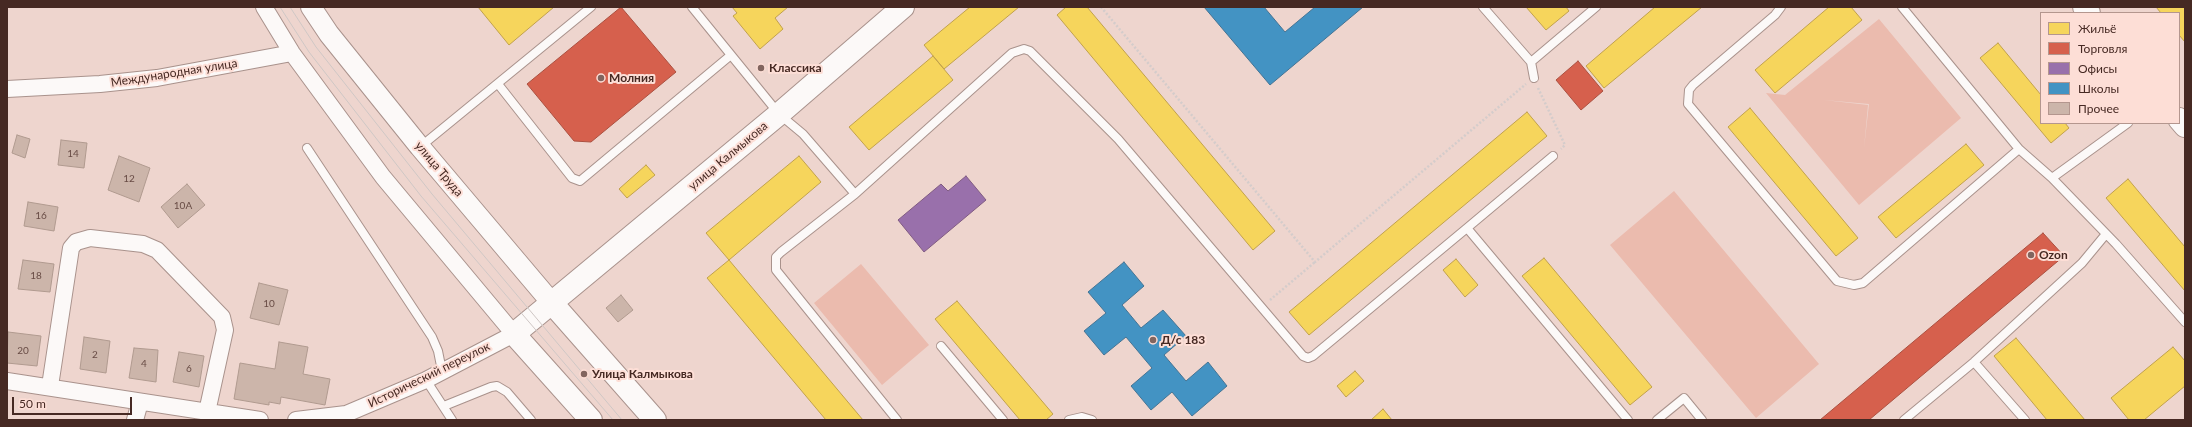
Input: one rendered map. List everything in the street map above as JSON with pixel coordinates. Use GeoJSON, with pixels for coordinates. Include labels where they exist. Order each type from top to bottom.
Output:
{"type":"FeatureCollection","features":[{"type":"Feature","properties":{"kind":"main road","name":"улица Калмыкова"},"geometry":{"type":"LineString","coordinates":[[551,302],[779,114],[903,7]]}},
{"type":"Feature","properties":{"kind":"main road"},"geometry":{"type":"LineString","coordinates":[[551,302],[514,334],[591,420]]}},
{"type":"Feature","properties":{"kind":"main road","name":"улица Труда"},"geometry":{"type":"LineString","coordinates":[[551,302],[655,420]]}},
{"type":"Feature","properties":{"kind":"street"},"geometry":{"type":"LineString","coordinates":[[264,7],[292,53],[383,177],[514,334]]}},
{"type":"Feature","properties":{"kind":"street","name":"улица Труда"},"geometry":{"type":"LineString","coordinates":[[311,7],[330,34],[420,147],[551,302]]}},
{"type":"Feature","properties":{"kind":"street","name":"Международная улица"},"geometry":{"type":"LineString","coordinates":[[7,89],[100,84],[157,78],[292,53]]}},
{"type":"Feature","properties":{"kind":"street"},"geometry":{"type":"LineString","coordinates":[[50,386],[71,248],[76,242],[90,238],[143,244],[157,250],[222,317],[225,330],[207,412]]}},
{"type":"Feature","properties":{"kind":"street","name":"Исторический переулок"},"geometry":{"type":"LineString","coordinates":[[296,420],[345,417],[426,380],[514,334]]}},
{"type":"Feature","properties":{"kind":"street"},"geometry":{"type":"LineString","coordinates":[[7,380],[260,420]]}},
{"type":"Feature","properties":{"kind":"street"},"geometry":{"type":"LineString","coordinates":[[135,420],[140,402]]}},
{"type":"Feature","properties":{"kind":"lane"},"geometry":{"type":"LineString","coordinates":[[420,147],[591,7]]}},
{"type":"Feature","properties":{"kind":"lane"},"geometry":{"type":"LineString","coordinates":[[692,7],[779,114],[803,134],[855,194]]}},
{"type":"Feature","properties":{"kind":"lane"},"geometry":{"type":"LineString","coordinates":[[1483,7],[1531,62],[1534,78]]}},
{"type":"Feature","properties":{"kind":"lane"},"geometry":{"type":"LineString","coordinates":[[1531,62],[1596,7]]}},
{"type":"Feature","properties":{"kind":"lane"},"geometry":{"type":"LineString","coordinates":[[1781,7],[1775,15],[1693,85],[1689,90],[1688,104],[1837,281],[1854,285],[1864,283],[2019,149]]}},
{"type":"Feature","properties":{"kind":"lane"},"geometry":{"type":"LineString","coordinates":[[1902,7],[2019,149],[2052,178],[2106,234],[2185,322]]}},
{"type":"Feature","properties":{"kind":"lane"},"geometry":{"type":"LineString","coordinates":[[897,420],[776,270],[776,258],[780,252],[855,194],[1012,53],[1024,49],[1035,55],[1118,139],[1303,356],[1310,358],[1553,156]]}},
{"type":"Feature","properties":{"kind":"lane"},"geometry":{"type":"LineString","coordinates":[[498,84],[572,178],[580,181],[731,56]]}},
{"type":"Feature","properties":{"kind":"lane"},"geometry":{"type":"LineString","coordinates":[[2052,178],[2127,124]]}},
{"type":"Feature","properties":{"kind":"lane"},"geometry":{"type":"LineString","coordinates":[[307,148],[432,337],[438,351],[442,371]]}},
{"type":"Feature","properties":{"kind":"lane"},"geometry":{"type":"LineString","coordinates":[[1467,228],[1628,420]]}},
{"type":"Feature","properties":{"kind":"lane"},"geometry":{"type":"LineString","coordinates":[[1904,420],[1974,362],[2082,263],[2106,234]]}},
{"type":"Feature","properties":{"kind":"lane"},"geometry":{"type":"LineString","coordinates":[[941,346],[1003,420]]}},
{"type":"Feature","properties":{"kind":"lane"},"geometry":{"type":"LineString","coordinates":[[1974,362],[2025,420]]}},
{"type":"Feature","properties":{"kind":"lane"},"geometry":{"type":"LineString","coordinates":[[426,380],[452,420]]}},
{"type":"Feature","properties":{"kind":"lane"},"geometry":{"type":"LineString","coordinates":[[444,406],[491,386],[497,386],[507,392],[531,420]]}},
{"type":"Feature","properties":{"kind":"lane"},"geometry":{"type":"LineString","coordinates":[[1657,420],[1684,398],[1702,420]]}},
{"type":"Feature","properties":{"kind":"lane"},"geometry":{"type":"LineString","coordinates":[[1069,420],[1082,417],[1092,420]]}},
{"type":"Feature","properties":{"kind":"path"},"geometry":{"type":"LineString","coordinates":[[1101,7],[1315,262]]}},
{"type":"Feature","properties":{"kind":"path"},"geometry":{"type":"LineString","coordinates":[[1261,307],[1534,78],[1565,145],[1553,156]]}},
{"type":"Feature","properties":{"kind":"shaded area"},"geometry":{"type":"Polygon","coordinates":[[[1879,19],[1961,118],[1859,205],[1766,93],[1785,95],[1879,19]],[[1824,100],[1868,105],[1864,148],[1869,104],[1824,100]]]}},
{"type":"Feature","properties":{"kind":"shaded area"},"geometry":{"type":"Polygon","coordinates":[[[1674,191],[1819,364],[1756,418],[1610,245],[1674,191]]]}},
{"type":"Feature","properties":{"kind":"shaded area"},"geometry":{"type":"Polygon","coordinates":[[[861,264],[929,345],[882,385],[814,303],[861,264]]]}},
{"type":"Feature","properties":{"kind":"building: Жильё"},"geometry":{"type":"Polygon","coordinates":[[[478,7],[554,7],[509,45],[478,7]]]}},
{"type":"Feature","properties":{"kind":"building: Жильё"},"geometry":{"type":"Polygon","coordinates":[[[732,7],[788,7],[775,18],[783,29],[760,49],[733,16],[737,13],[732,7]]]}},
{"type":"Feature","properties":{"kind":"building: Жильё"},"geometry":{"type":"Polygon","coordinates":[[[970,7],[1019,7],[944,69],[924,45],[970,7]]]}},
{"type":"Feature","properties":{"kind":"building: Жильё"},"geometry":{"type":"Polygon","coordinates":[[[1066,7],[1087,7],[1275,231],[1253,250],[1057,15],[1066,7]]]}},
{"type":"Feature","properties":{"kind":"building: Жильё"},"geometry":{"type":"Polygon","coordinates":[[[1526,7],[1566,7],[1569,11],[1546,30],[1526,7]]]}},
{"type":"Feature","properties":{"kind":"building: Жильё"},"geometry":{"type":"Polygon","coordinates":[[[1655,7],[1702,7],[1604,88],[1586,66],[1655,7]]]}},
{"type":"Feature","properties":{"kind":"building: Жильё"},"geometry":{"type":"Polygon","coordinates":[[[1829,7],[1851,7],[1862,20],[1775,93],[1755,70],[1829,7]]]}},
{"type":"Feature","properties":{"kind":"building: Жильё"},"geometry":{"type":"Polygon","coordinates":[[[2156,7],[2185,7],[2185,42],[2180,36],[2180,12],[2160,12],[2156,7]]]}},
{"type":"Feature","properties":{"kind":"building: Жильё"},"geometry":{"type":"Polygon","coordinates":[[[1998,43],[2040,94],[2040,124],[2066,124],[2069,128],[2051,143],[1980,58],[1998,43]]]}},
{"type":"Feature","properties":{"kind":"building: Жильё"},"geometry":{"type":"Polygon","coordinates":[[[933,56],[953,80],[869,150],[849,127],[933,56]]]}},
{"type":"Feature","properties":{"kind":"building: Жильё"},"geometry":{"type":"Polygon","coordinates":[[[1750,108],[1858,238],[1836,256],[1728,127],[1750,108]]]}},
{"type":"Feature","properties":{"kind":"building: Жильё"},"geometry":{"type":"Polygon","coordinates":[[[1527,112],[1547,136],[1309,335],[1289,312],[1527,112]]]}},
{"type":"Feature","properties":{"kind":"building: Жильё"},"geometry":{"type":"Polygon","coordinates":[[[1966,144],[1984,165],[1896,238],[1878,217],[1966,144]]]}},
{"type":"Feature","properties":{"kind":"building: Жильё"},"geometry":{"type":"Polygon","coordinates":[[[799,156],[821,182],[729,260],[706,233],[799,156]]]}},
{"type":"Feature","properties":{"kind":"building: Жильё"},"geometry":{"type":"Polygon","coordinates":[[[646,165],[655,175],[627,198],[619,189],[646,165]]]}},
{"type":"Feature","properties":{"kind":"building: Жильё"},"geometry":{"type":"Polygon","coordinates":[[[2128,179],[2185,247],[2185,291],[2106,198],[2128,179]]]}},
{"type":"Feature","properties":{"kind":"building: Жильё"},"geometry":{"type":"Polygon","coordinates":[[[1544,258],[1652,387],[1630,405],[1522,276],[1544,258]]]}},
{"type":"Feature","properties":{"kind":"building: Жильё"},"geometry":{"type":"Polygon","coordinates":[[[1456,259],[1478,285],[1465,297],[1443,270],[1456,259]]]}},
{"type":"Feature","properties":{"kind":"building: Жильё"},"geometry":{"type":"Polygon","coordinates":[[[729,260],[863,420],[826,420],[707,278],[729,260]]]}},
{"type":"Feature","properties":{"kind":"building: Жильё"},"geometry":{"type":"Polygon","coordinates":[[[957,301],[1053,414],[1046,420],[1020,420],[935,319],[957,301]]]}},
{"type":"Feature","properties":{"kind":"building: Жильё"},"geometry":{"type":"Polygon","coordinates":[[[2016,338],[2085,420],[2047,420],[1994,356],[2016,338]]]}},
{"type":"Feature","properties":{"kind":"building: Жильё"},"geometry":{"type":"Polygon","coordinates":[[[2173,347],[2185,361],[2185,386],[2144,420],[2129,420],[2111,398],[2173,347]]]}},
{"type":"Feature","properties":{"kind":"building: Жильё"},"geometry":{"type":"Polygon","coordinates":[[[1355,371],[1364,381],[1346,397],[1337,386],[1355,371]]]}},
{"type":"Feature","properties":{"kind":"building: Жильё"},"geometry":{"type":"Polygon","coordinates":[[[1383,409],[1392,420],[1371,420],[1383,409]]]}},
{"type":"Feature","properties":{"kind":"building: Торговля","name":"Молния"},"geometry":{"type":"Polygon","coordinates":[[[621,7],[676,72],[591,142],[574,141],[527,84],[621,7]]]}},
{"type":"Feature","properties":{"kind":"building: Торговля"},"geometry":{"type":"Polygon","coordinates":[[[1578,61],[1603,91],[1581,110],[1556,80],[1578,61]]]}},
{"type":"Feature","properties":{"kind":"building: Торговля"},"geometry":{"type":"Polygon","coordinates":[[[2043,233],[2064,256],[1869,420],[1820,420],[2043,233]]]}},
{"type":"Feature","properties":{"kind":"building: Офисы"},"geometry":{"type":"Polygon","coordinates":[[[966,176],[986,200],[924,252],[898,220],[941,184],[948,191],[966,176]]]}},
{"type":"Feature","properties":{"kind":"building: Школы"},"geometry":{"type":"Polygon","coordinates":[[[1204,7],[1264,7],[1285,32],[1315,7],[1363,7],[1270,85],[1204,7]]]}},
{"type":"Feature","properties":{"kind":"building: Школы"},"geometry":{"type":"Polygon","coordinates":[[[1124,262],[1144,286],[1122,305],[1141,328],[1163,310],[1186,336],[1164,355],[1186,381],[1208,362],[1227,386],[1192,416],[1172,392],[1151,410],[1131,386],[1152,368],[1126,337],[1104,355],[1084,331],[1106,313],[1088,292],[1124,262]]]}},
{"type":"Feature","properties":{"kind":"building: Прочее"},"geometry":{"type":"Polygon","coordinates":[[[17,135],[30,139],[25,158],[12,153],[17,135]]]}},
{"type":"Feature","properties":{"kind":"building: Прочее"},"geometry":{"type":"Polygon","coordinates":[[[61,140],[87,143],[84,168],[58,165],[61,140]]]}},
{"type":"Feature","properties":{"kind":"building: Прочее"},"geometry":{"type":"Polygon","coordinates":[[[119,156],[150,168],[139,202],[108,190],[119,156]]]}},
{"type":"Feature","properties":{"kind":"building: Прочее"},"geometry":{"type":"Polygon","coordinates":[[[187,184],[205,205],[178,228],[161,207],[187,184]]]}},
{"type":"Feature","properties":{"kind":"building: Прочее"},"geometry":{"type":"Polygon","coordinates":[[[28,202],[58,207],[54,231],[24,226],[28,202]]]}},
{"type":"Feature","properties":{"kind":"building: Прочее"},"geometry":{"type":"Polygon","coordinates":[[[23,260],[54,264],[50,292],[18,289],[23,260]]]}},
{"type":"Feature","properties":{"kind":"building: Прочее"},"geometry":{"type":"Polygon","coordinates":[[[259,283],[288,290],[279,325],[250,318],[259,283]]]}},
{"type":"Feature","properties":{"kind":"building: Прочее"},"geometry":{"type":"Polygon","coordinates":[[[621,295],[633,310],[618,322],[606,308],[621,295]]]}},
{"type":"Feature","properties":{"kind":"building: Прочее"},"geometry":{"type":"Polygon","coordinates":[[[8,332],[41,336],[37,366],[7,363],[8,332]]]}},
{"type":"Feature","properties":{"kind":"building: Прочее"},"geometry":{"type":"Polygon","coordinates":[[[84,337],[110,341],[106,373],[80,369],[84,337]]]}},
{"type":"Feature","properties":{"kind":"building: Прочее"},"geometry":{"type":"Polygon","coordinates":[[[279,342],[308,347],[303,374],[330,379],[325,405],[281,397],[280,404],[269,402],[269,405],[234,399],[240,363],[275,369],[279,342]]]}},
{"type":"Feature","properties":{"kind":"building: Прочее"},"geometry":{"type":"Polygon","coordinates":[[[134,348],[158,350],[156,382],[129,378],[134,348]]]}},
{"type":"Feature","properties":{"kind":"building: Прочее"},"geometry":{"type":"Polygon","coordinates":[[[179,352],[204,356],[199,387],[173,382],[179,352]]]}},
{"type":"Feature","properties":{"kind":"tram line"},"geometry":{"type":"LineString","coordinates":[[280,7],[309,52],[421,196],[613,420]]}},
{"type":"Feature","properties":{"kind":"tram line"},"geometry":{"type":"LineString","coordinates":[[290,7],[316,47],[432,194],[622,420]]}},
{"type":"Feature","properties":{"kind":"place","name":"Классика"},"geometry":{"type":"Point","coordinates":[761,68]}},
{"type":"Feature","properties":{"kind":"place","name":"Молния"},"geometry":{"type":"Point","coordinates":[601,78]}},
{"type":"Feature","properties":{"kind":"place","name":"Ozon"},"geometry":{"type":"Point","coordinates":[2031,255]}},
{"type":"Feature","properties":{"kind":"place","name":"Д/с 183"},"geometry":{"type":"Point","coordinates":[1153,340]}},
{"type":"Feature","properties":{"kind":"place","name":"Улица Калмыкова"},"geometry":{"type":"Point","coordinates":[584,374]}}]}
